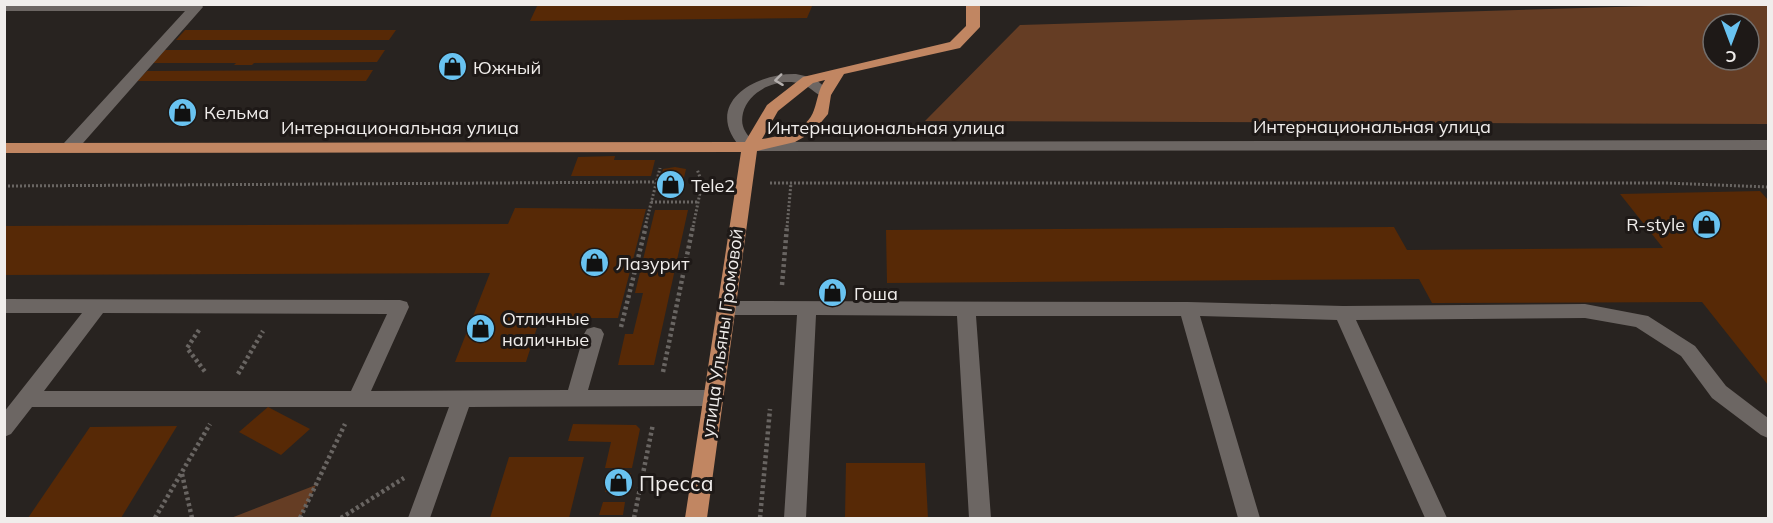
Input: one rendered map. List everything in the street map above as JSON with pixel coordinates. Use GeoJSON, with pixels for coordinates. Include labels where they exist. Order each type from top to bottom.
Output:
{"type":"FeatureCollection","features":[{"type":"Feature","properties":{"kind":"main road","name":"улица Ульяны Громовой"},"geometry":{"type":"LineString","coordinates":[[696,519],[750,147],[772,108],[808,80],[955,45],[973,27],[973,4]]}},
{"type":"Feature","properties":{"kind":"main road"},"geometry":{"type":"LineString","coordinates":[[750,147],[780,141],[800,133],[820,114],[825,93],[839,71]]}},
{"type":"Feature","properties":{"kind":"main road","name":"Интернациональная улица"},"geometry":{"type":"LineString","coordinates":[[4,148],[750,147]]}},
{"type":"Feature","properties":{"kind":"street"},"geometry":{"type":"LineString","coordinates":[[4,8],[126,6],[196,8],[70,147]]}},
{"type":"Feature","properties":{"kind":"street"},"geometry":{"type":"LineString","coordinates":[[750,147],[736,132],[734,120],[737,106],[743,96],[765,82],[795,78],[808,80],[825,93]]}},
{"type":"Feature","properties":{"kind":"street","name":"Интернациональная улица"},"geometry":{"type":"LineString","coordinates":[[750,147],[1768,145]]}},
{"type":"Feature","properties":{"kind":"street"},"geometry":{"type":"LineString","coordinates":[[4,306],[400,307],[357,399]]}},
{"type":"Feature","properties":{"kind":"street"},"geometry":{"type":"LineString","coordinates":[[4,428],[98,306]]}},
{"type":"Feature","properties":{"kind":"street"},"geometry":{"type":"LineString","coordinates":[[727,308],[1188,309],[1343,313],[1585,311],[1641,321],[1688,351],[1719,392],[1768,429]]}},
{"type":"Feature","properties":{"kind":"street"},"geometry":{"type":"LineString","coordinates":[[966,308],[980,519]]}},
{"type":"Feature","properties":{"kind":"street"},"geometry":{"type":"LineString","coordinates":[[795,519],[807,309]]}},
{"type":"Feature","properties":{"kind":"street"},"geometry":{"type":"LineString","coordinates":[[1188,309],[1249,519]]}},
{"type":"Feature","properties":{"kind":"street"},"geometry":{"type":"LineString","coordinates":[[1343,313],[1436,519]]}},
{"type":"Feature","properties":{"kind":"street"},"geometry":{"type":"LineString","coordinates":[[576,398],[594,334]]}},
{"type":"Feature","properties":{"kind":"street"},"geometry":{"type":"LineString","coordinates":[[27,399],[712,398]]}},
{"type":"Feature","properties":{"kind":"street"},"geometry":{"type":"LineString","coordinates":[[419,519],[462,399]]}},
{"type":"Feature","properties":{"kind":"path"},"geometry":{"type":"LineString","coordinates":[[618,338],[662,159]]}},
{"type":"Feature","properties":{"kind":"path"},"geometry":{"type":"LineString","coordinates":[[634,519],[702,183],[697,166]]}},
{"type":"Feature","properties":{"kind":"path"},"geometry":{"type":"LineString","coordinates":[[4,186],[656,182]]}},
{"type":"Feature","properties":{"kind":"path"},"geometry":{"type":"LineString","coordinates":[[743,184],[1666,183],[1768,187]]}},
{"type":"Feature","properties":{"kind":"path"},"geometry":{"type":"LineString","coordinates":[[651,202],[698,202]]}},
{"type":"Feature","properties":{"kind":"path"},"geometry":{"type":"LineString","coordinates":[[213,306],[187,348],[224,398]]}},
{"type":"Feature","properties":{"kind":"path"},"geometry":{"type":"LineString","coordinates":[[155,519],[277,307]]}},
{"type":"Feature","properties":{"kind":"path"},"geometry":{"type":"LineString","coordinates":[[652,372],[663,372]]}},
{"type":"Feature","properties":{"kind":"path"},"geometry":{"type":"LineString","coordinates":[[300,519],[357,399]]}},
{"type":"Feature","properties":{"kind":"path"},"geometry":{"type":"LineString","coordinates":[[341,519],[443,453]]}},
{"type":"Feature","properties":{"kind":"path"},"geometry":{"type":"LineString","coordinates":[[182,473],[192,519]]}},
{"type":"Feature","properties":{"kind":"shaded area"},"geometry":{"type":"Polygon","coordinates":[[[1682,5],[1768,5],[1768,124],[925,121],[1020,25],[1682,5]]]}},
{"type":"Feature","properties":{"kind":"shaded area"},"geometry":{"type":"Polygon","coordinates":[[[316,485],[300,518],[231,518],[316,485]]]}},
{"type":"Feature","properties":{"kind":"building"},"geometry":{"type":"Polygon","coordinates":[[[538,4],[813,4],[807,18],[530,21],[538,4]]]}},
{"type":"Feature","properties":{"kind":"building"},"geometry":{"type":"Polygon","coordinates":[[[185,30],[396,30],[389,40],[176,40],[185,30]]]}},
{"type":"Feature","properties":{"kind":"building"},"geometry":{"type":"Polygon","coordinates":[[[165,50],[385,50],[377,62],[254,63],[252,65],[153,63],[165,50]]]}},
{"type":"Feature","properties":{"kind":"building"},"geometry":{"type":"Polygon","coordinates":[[[373,70],[366,81],[137,81],[147,71],[373,70]]]}},
{"type":"Feature","properties":{"kind":"building"},"geometry":{"type":"Polygon","coordinates":[[[615,156],[614,160],[655,160],[651,176],[571,176],[578,157],[615,156]]]}},
{"type":"Feature","properties":{"kind":"building","name":"Tele2"},"geometry":{"type":"Polygon","coordinates":[[[675,167],[686,169],[681,191],[668,194],[658,191],[663,169],[675,167]]]}},
{"type":"Feature","properties":{"kind":"building"},"geometry":{"type":"Polygon","coordinates":[[[1760,191],[1768,200],[1768,385],[1702,302],[1432,303],[1419,279],[887,283],[886,230],[1394,227],[1407,250],[1663,248],[1620,194],[1760,191]]]}},
{"type":"Feature","properties":{"kind":"building"},"geometry":{"type":"Polygon","coordinates":[[[515,208],[646,209],[618,318],[540,318],[526,362],[455,362],[490,273],[4,275],[4,226],[508,224],[515,208]]]}},
{"type":"Feature","properties":{"kind":"building"},"geometry":{"type":"Polygon","coordinates":[[[655,210],[688,210],[654,365],[618,365],[625,334],[633,334],[643,293],[635,293],[655,210]]]}},
{"type":"Feature","properties":{"kind":"building"},"geometry":{"type":"Polygon","coordinates":[[[268,407],[310,429],[281,455],[239,432],[268,407]]]}},
{"type":"Feature","properties":{"kind":"building"},"geometry":{"type":"Polygon","coordinates":[[[573,424],[636,425],[640,429],[632,468],[605,468],[611,442],[568,441],[573,424]]]}},
{"type":"Feature","properties":{"kind":"building"},"geometry":{"type":"Polygon","coordinates":[[[177,426],[121,518],[28,518],[90,427],[177,426]]]}},
{"type":"Feature","properties":{"kind":"building"},"geometry":{"type":"Polygon","coordinates":[[[509,457],[584,457],[569,518],[490,518],[509,457]]]}},
{"type":"Feature","properties":{"kind":"building"},"geometry":{"type":"Polygon","coordinates":[[[846,463],[925,463],[928,518],[845,518],[846,463]]]}},
{"type":"Feature","properties":{"kind":"building","name":"Пресса"},"geometry":{"type":"Polygon","coordinates":[[[631,473],[627,492],[605,492],[609,474],[631,473]]]}},
{"type":"Feature","properties":{"kind":"building"},"geometry":{"type":"Polygon","coordinates":[[[603,502],[625,502],[623,515],[599,515],[603,502]]]}},
{"type":"Feature","properties":{"kind":"place","name":"Южный"},"geometry":{"type":"Point","coordinates":[452,67]}},
{"type":"Feature","properties":{"kind":"place","name":"Кельма"},"geometry":{"type":"Point","coordinates":[183,112]}},
{"type":"Feature","properties":{"kind":"place","name":"Tele2"},"geometry":{"type":"Point","coordinates":[670,185]}},
{"type":"Feature","properties":{"kind":"place","name":"R-style"},"geometry":{"type":"Point","coordinates":[1706,224]}},
{"type":"Feature","properties":{"kind":"place","name":"Лазурит"},"geometry":{"type":"Point","coordinates":[595,263]}},
{"type":"Feature","properties":{"kind":"place","name":"Гоша"},"geometry":{"type":"Point","coordinates":[833,293]}},
{"type":"Feature","properties":{"kind":"place","name":"Отличные наличные"},"geometry":{"type":"Point","coordinates":[481,328]}},
{"type":"Feature","properties":{"kind":"place","name":"Пресса"},"geometry":{"type":"Point","coordinates":[618,483]}}]}
